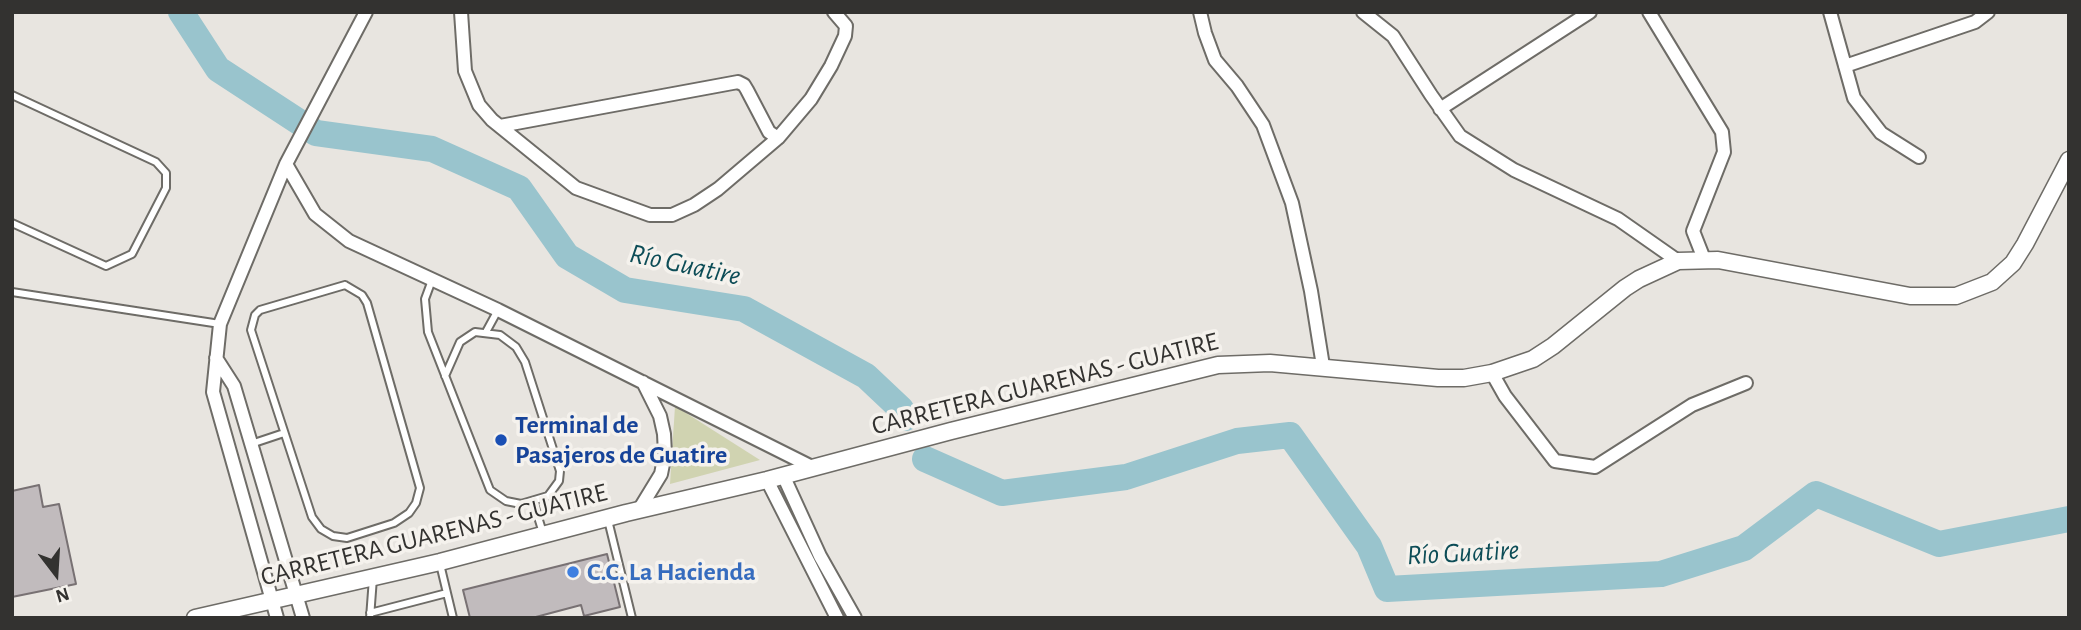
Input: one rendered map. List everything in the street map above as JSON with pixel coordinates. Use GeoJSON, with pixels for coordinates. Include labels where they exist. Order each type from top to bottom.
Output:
{"type":"FeatureCollection","features":[{"type":"Feature","properties":{"kind":"main road","name":"CARRETERA GUARENAS - GUATIRE"},"geometry":{"type":"LineString","coordinates":[[195,618],[440,562],[1219,365],[1270,363],[1323,366],[1438,379],[1492,373],[1533,359],[1625,288],[1678,261],[1704,259],[1736,262],[1910,296],[1956,296],[1992,282],[2013,263],[2069,160]]}},
{"type":"Feature","properties":{"kind":"street"},"geometry":{"type":"LineString","coordinates":[[277,618],[213,392],[220,324],[286,164],[366,12]]}},
{"type":"Feature","properties":{"kind":"street"},"geometry":{"type":"LineString","coordinates":[[461,12],[465,71],[478,105],[576,188],[650,215],[672,215],[694,205],[718,189],[778,138],[811,99],[845,36],[846,26],[834,12]]}},
{"type":"Feature","properties":{"kind":"street"},"geometry":{"type":"LineString","coordinates":[[1200,12],[1215,60],[1237,86],[1263,125],[1293,204],[1323,366]]}},
{"type":"Feature","properties":{"kind":"street"},"geometry":{"type":"LineString","coordinates":[[1363,12],[1393,36],[1460,136],[1514,170],[1618,219],[1678,261]]}},
{"type":"Feature","properties":{"kind":"street"},"geometry":{"type":"LineString","coordinates":[[1440,109],[1590,12]]}},
{"type":"Feature","properties":{"kind":"street"},"geometry":{"type":"LineString","coordinates":[[1649,12],[1722,132],[1724,152],[1693,231],[1704,259]]}},
{"type":"Feature","properties":{"kind":"street"},"geometry":{"type":"LineString","coordinates":[[1830,12],[1854,98],[1881,133],[1919,157]]}},
{"type":"Feature","properties":{"kind":"street"},"geometry":{"type":"LineString","coordinates":[[1845,66],[1975,22],[1988,12]]}},
{"type":"Feature","properties":{"kind":"street"},"geometry":{"type":"LineString","coordinates":[[500,126],[737,82],[744,85],[769,132],[778,138]]}},
{"type":"Feature","properties":{"kind":"street"},"geometry":{"type":"LineString","coordinates":[[286,164],[315,214],[349,241],[499,310],[812,467]]}},
{"type":"Feature","properties":{"kind":"street"},"geometry":{"type":"LineString","coordinates":[[216,358],[234,386],[303,618]]}},
{"type":"Feature","properties":{"kind":"street"},"geometry":{"type":"LineString","coordinates":[[1492,373],[1504,397],[1555,461],[1595,467],[1692,405],[1746,383]]}},
{"type":"Feature","properties":{"kind":"street"},"geometry":{"type":"LineString","coordinates":[[639,510],[661,474],[665,454],[660,416],[643,381]]}},
{"type":"Feature","properties":{"kind":"street"},"geometry":{"type":"LineString","coordinates":[[783,475],[820,556],[855,618]]}},
{"type":"Feature","properties":{"kind":"street"},"geometry":{"type":"LineString","coordinates":[[767,480],[837,618]]}},
{"type":"Feature","properties":{"kind":"lane"},"geometry":{"type":"LineString","coordinates":[[12,95],[156,162],[166,173],[166,188],[132,254],[106,266],[12,223]]}},
{"type":"Feature","properties":{"kind":"lane"},"geometry":{"type":"LineString","coordinates":[[432,280],[426,295],[428,331],[490,490],[506,501],[521,504],[548,496],[559,481],[560,471],[525,362],[516,347],[500,335],[475,332],[460,342],[446,376]]}},
{"type":"Feature","properties":{"kind":"lane"},"geometry":{"type":"LineString","coordinates":[[345,285],[362,295],[366,303],[418,474],[420,488],[416,503],[409,513],[394,523],[347,538],[333,536],[321,529],[312,517],[284,433],[251,330],[256,315],[260,310],[345,285]]}},
{"type":"Feature","properties":{"kind":"lane"},"geometry":{"type":"LineString","coordinates":[[12,292],[220,324]]}},
{"type":"Feature","properties":{"kind":"lane"},"geometry":{"type":"LineString","coordinates":[[486,332],[499,310]]}},
{"type":"Feature","properties":{"kind":"lane"},"geometry":{"type":"LineString","coordinates":[[251,443],[284,433]]}},
{"type":"Feature","properties":{"kind":"lane"},"geometry":{"type":"LineString","coordinates":[[533,501],[543,534]]}},
{"type":"Feature","properties":{"kind":"lane"},"geometry":{"type":"LineString","coordinates":[[608,518],[632,618]]}},
{"type":"Feature","properties":{"kind":"lane"},"geometry":{"type":"LineString","coordinates":[[440,562],[453,618]]}},
{"type":"Feature","properties":{"kind":"lane"},"geometry":{"type":"LineString","coordinates":[[373,576],[370,615],[447,593]]}},
{"type":"Feature","properties":{"kind":"green space"},"geometry":{"type":"Polygon","coordinates":[[[675,406],[760,460],[670,484],[675,406]]]}},
{"type":"Feature","properties":{"kind":"building"},"geometry":{"type":"Polygon","coordinates":[[[39,485],[43,507],[59,504],[76,584],[12,597],[12,491],[39,485]]]}},
{"type":"Feature","properties":{"kind":"building","name":"C.C. La Hacienda"},"geometry":{"type":"Polygon","coordinates":[[[607,554],[620,607],[584,616],[581,605],[532,618],[470,618],[463,590],[607,554]]]}},
{"type":"Feature","properties":{"kind":"waterway","name":"Río Guatire"},"geometry":{"type":"LineString","coordinates":[[181,12],[218,69],[316,133],[432,149],[519,188],[567,256],[625,290],[744,309],[866,376],[901,409],[906,418]]}},
{"type":"Feature","properties":{"kind":"waterway","name":"Río Guatire"},"geometry":{"type":"LineString","coordinates":[[925,459],[1002,493],[1126,477],[1237,441],[1290,435],[1369,546],[1387,589],[1661,574],[1744,548],[1816,494],[1939,544],[2069,519]]}},
{"type":"Feature","properties":{"kind":"place","name":"Terminal de Pasajeros de Guatire"},"geometry":{"type":"Point","coordinates":[501,440]}},
{"type":"Feature","properties":{"kind":"place","name":"C.C. La Hacienda"},"geometry":{"type":"Point","coordinates":[573,572]}}]}
